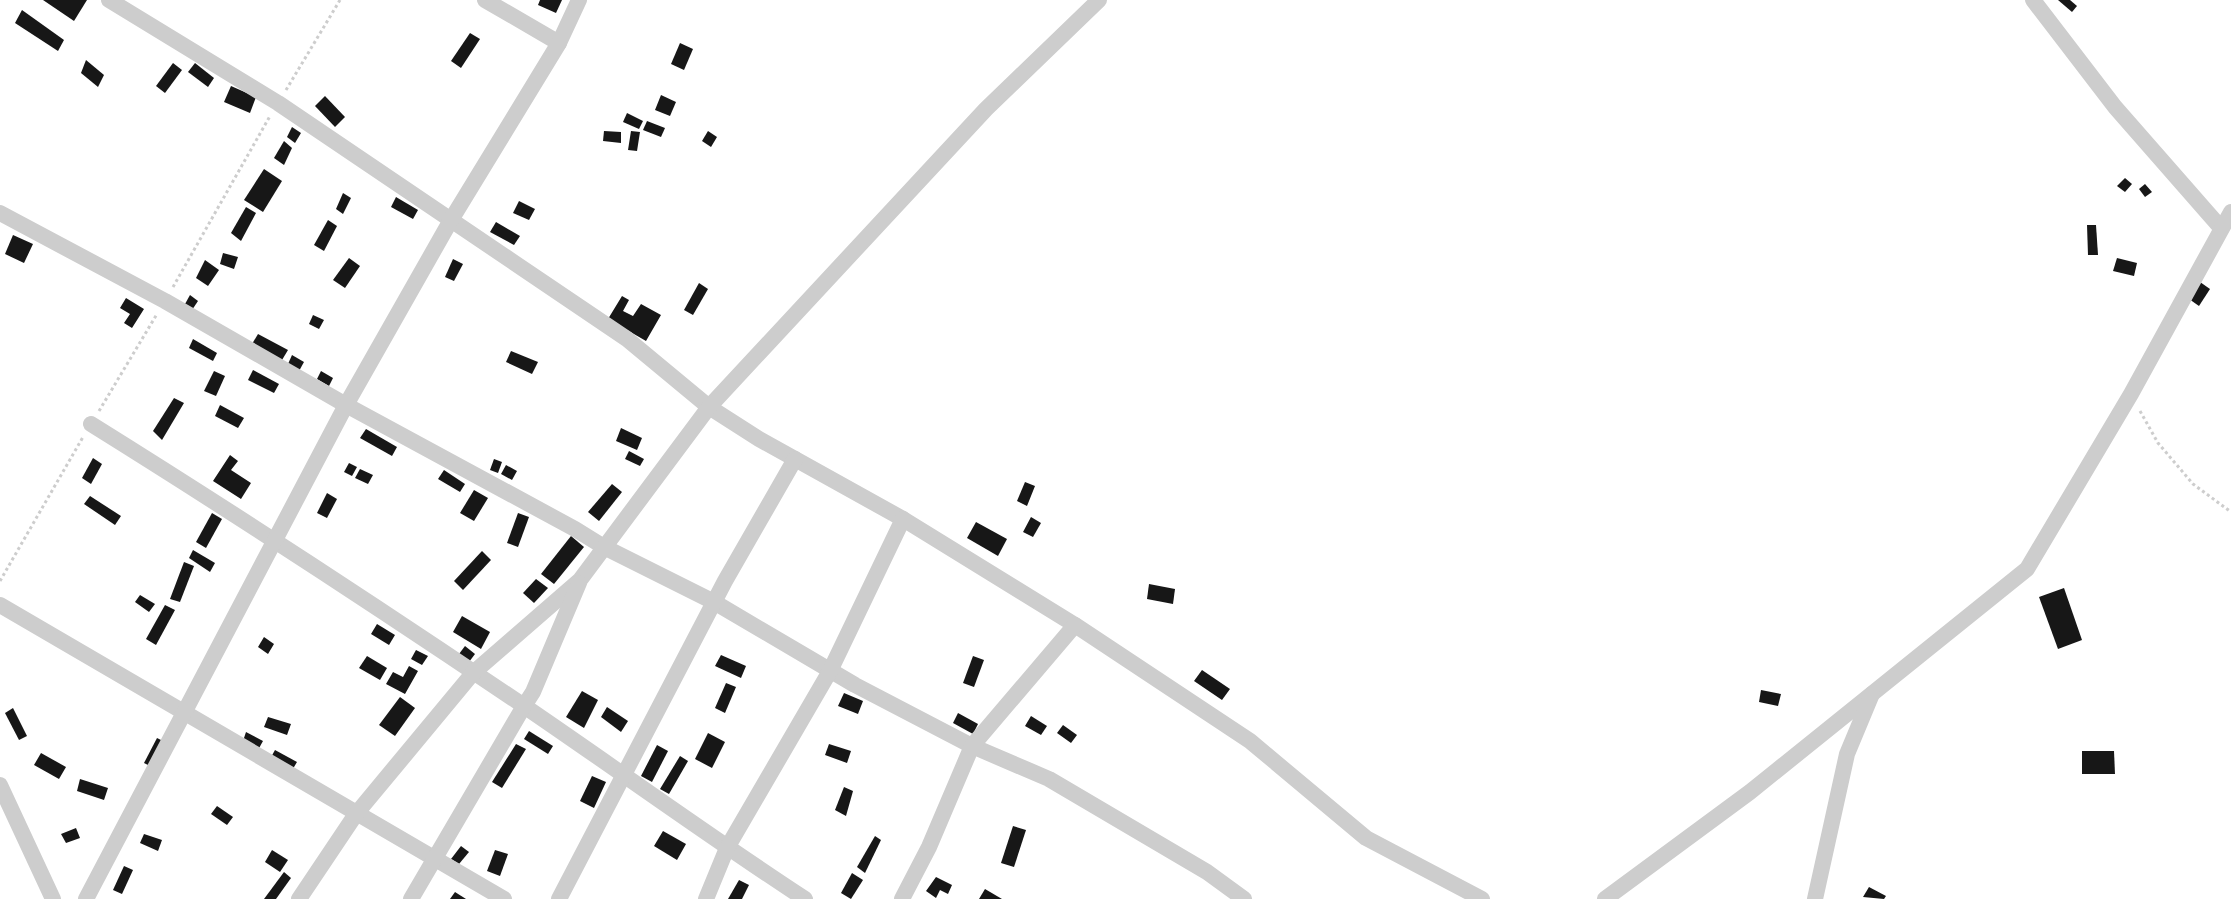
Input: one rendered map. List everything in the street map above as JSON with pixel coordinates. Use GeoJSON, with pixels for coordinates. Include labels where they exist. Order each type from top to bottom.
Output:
{"type":"FeatureCollection","features":[{"type":"Feature","properties":{"kind":"street"},"geometry":{"type":"LineString","coordinates":[[109,0],[278,103],[627,339],[710,407],[759,439],[903,519],[1075,625],[1250,741],[1366,838],[1482,899]]}},
{"type":"Feature","properties":{"kind":"street"},"geometry":{"type":"LineString","coordinates":[[484,0],[559,44]]}},
{"type":"Feature","properties":{"kind":"street"},"geometry":{"type":"LineString","coordinates":[[86,899],[346,405],[451,220],[559,44],[579,0]]}},
{"type":"Feature","properties":{"kind":"street"},"geometry":{"type":"LineString","coordinates":[[299,899],[356,814],[473,673],[580,580],[710,407],[986,109],[1099,0]]}},
{"type":"Feature","properties":{"kind":"street"},"geometry":{"type":"LineString","coordinates":[[2033,0],[2115,107],[2221,228]]}},
{"type":"Feature","properties":{"kind":"street"},"geometry":{"type":"LineString","coordinates":[[1605,899],[1750,792],[2027,569],[2131,394],[2231,212]]}},
{"type":"Feature","properties":{"kind":"street"},"geometry":{"type":"LineString","coordinates":[[0,213],[165,301],[346,405],[604,547],[714,602],[830,670],[972,746],[1049,779],[1207,872],[1244,899]]}},
{"type":"Feature","properties":{"kind":"street"},"geometry":{"type":"LineString","coordinates":[[91,423],[274,540],[524,706],[727,848],[805,899]]}},
{"type":"Feature","properties":{"kind":"street"},"geometry":{"type":"LineString","coordinates":[[559,899],[714,602],[795,459]]}},
{"type":"Feature","properties":{"kind":"street"},"geometry":{"type":"LineString","coordinates":[[706,899],[727,848],[830,670],[903,519]]}},
{"type":"Feature","properties":{"kind":"street"},"geometry":{"type":"LineString","coordinates":[[411,899],[534,692],[580,580]]}},
{"type":"Feature","properties":{"kind":"street"},"geometry":{"type":"LineString","coordinates":[[0,605],[183,714],[504,899]]}},
{"type":"Feature","properties":{"kind":"street"},"geometry":{"type":"LineString","coordinates":[[902,899],[929,847],[972,746],[1075,625]]}},
{"type":"Feature","properties":{"kind":"street"},"geometry":{"type":"LineString","coordinates":[[1815,899],[1847,754],[1872,694]]}},
{"type":"Feature","properties":{"kind":"street"},"geometry":{"type":"LineString","coordinates":[[0,785],[53,899]]}},
{"type":"Feature","properties":{"kind":"path"},"geometry":{"type":"LineString","coordinates":[[2131,394],[2158,442],[2193,484],[2231,513]]}},
{"type":"Feature","properties":{"kind":"building"},"geometry":{"type":"Polygon","coordinates":[[[43,0],[87,0],[74,21],[43,0]]]}},
{"type":"Feature","properties":{"kind":"building"},"geometry":{"type":"Polygon","coordinates":[[[540,0],[562,0],[556,13],[538,5],[540,0]]]}},
{"type":"Feature","properties":{"kind":"building"},"geometry":{"type":"Polygon","coordinates":[[[2058,0],[2070,0],[2077,6],[2072,12],[2058,0]]]}},
{"type":"Feature","properties":{"kind":"building"},"geometry":{"type":"Polygon","coordinates":[[[22,10],[64,40],[58,51],[15,23],[22,10]]]}},
{"type":"Feature","properties":{"kind":"building"},"geometry":{"type":"Polygon","coordinates":[[[470,33],[480,39],[461,68],[451,61],[470,33]]]}},
{"type":"Feature","properties":{"kind":"building"},"geometry":{"type":"Polygon","coordinates":[[[680,43],[693,49],[684,70],[671,64],[680,43]]]}},
{"type":"Feature","properties":{"kind":"building"},"geometry":{"type":"Polygon","coordinates":[[[86,60],[104,75],[98,87],[81,73],[86,60]]]}},
{"type":"Feature","properties":{"kind":"building"},"geometry":{"type":"Polygon","coordinates":[[[173,63],[182,70],[165,93],[156,86],[173,63]]]}},
{"type":"Feature","properties":{"kind":"building"},"geometry":{"type":"Polygon","coordinates":[[[195,63],[214,78],[208,87],[188,72],[195,63]]]}},
{"type":"Feature","properties":{"kind":"building"},"geometry":{"type":"Polygon","coordinates":[[[231,86],[256,97],[250,113],[224,102],[231,86]]]}},
{"type":"Feature","properties":{"kind":"building"},"geometry":{"type":"Polygon","coordinates":[[[661,95],[676,102],[670,116],[655,110],[661,95]]]}},
{"type":"Feature","properties":{"kind":"building"},"geometry":{"type":"Polygon","coordinates":[[[325,96],[345,117],[335,127],[315,106],[325,96]]]}},
{"type":"Feature","properties":{"kind":"building"},"geometry":{"type":"Polygon","coordinates":[[[627,113],[643,121],[639,129],[623,122],[627,113]]]}},
{"type":"Feature","properties":{"kind":"building"},"geometry":{"type":"Polygon","coordinates":[[[647,121],[665,128],[661,137],[643,130],[647,121]]]}},
{"type":"Feature","properties":{"kind":"building"},"geometry":{"type":"Polygon","coordinates":[[[292,127],[301,133],[295,143],[287,137],[292,127]]]}},
{"type":"Feature","properties":{"kind":"building"},"geometry":{"type":"Polygon","coordinates":[[[604,131],[621,132],[621,143],[603,141],[604,131]]]}},
{"type":"Feature","properties":{"kind":"building"},"geometry":{"type":"Polygon","coordinates":[[[631,131],[640,132],[637,151],[628,150],[631,131]]]}},
{"type":"Feature","properties":{"kind":"building"},"geometry":{"type":"Polygon","coordinates":[[[708,131],[717,137],[711,147],[702,141],[708,131]]]}},
{"type":"Feature","properties":{"kind":"building"},"geometry":{"type":"Polygon","coordinates":[[[284,141],[292,148],[284,165],[274,158],[284,141]]]}},
{"type":"Feature","properties":{"kind":"building"},"geometry":{"type":"Polygon","coordinates":[[[264,169],[282,181],[263,212],[244,200],[264,169]]]}},
{"type":"Feature","properties":{"kind":"building"},"geometry":{"type":"Polygon","coordinates":[[[2125,178],[2132,184],[2125,192],[2117,186],[2125,178]]]}},
{"type":"Feature","properties":{"kind":"building"},"geometry":{"type":"Polygon","coordinates":[[[2145,184],[2152,192],[2145,197],[2139,189],[2145,184]]]}},
{"type":"Feature","properties":{"kind":"building"},"geometry":{"type":"Polygon","coordinates":[[[343,193],[351,198],[343,214],[336,209],[343,193]]]}},
{"type":"Feature","properties":{"kind":"building"},"geometry":{"type":"Polygon","coordinates":[[[396,197],[418,210],[413,219],[391,207],[396,197]]]}},
{"type":"Feature","properties":{"kind":"building"},"geometry":{"type":"Polygon","coordinates":[[[519,201],[535,209],[529,220],[513,213],[519,201]]]}},
{"type":"Feature","properties":{"kind":"building"},"geometry":{"type":"Polygon","coordinates":[[[246,207],[256,213],[241,241],[231,233],[246,207]]]}},
{"type":"Feature","properties":{"kind":"building"},"geometry":{"type":"Polygon","coordinates":[[[328,220],[337,226],[324,251],[314,245],[328,220]]]}},
{"type":"Feature","properties":{"kind":"building"},"geometry":{"type":"Polygon","coordinates":[[[496,222],[520,236],[514,245],[490,232],[496,222]]]}},
{"type":"Feature","properties":{"kind":"building"},"geometry":{"type":"Polygon","coordinates":[[[2087,225],[2096,225],[2098,255],[2088,255],[2087,225]]]}},
{"type":"Feature","properties":{"kind":"building"},"geometry":{"type":"Polygon","coordinates":[[[13,235],[33,244],[24,263],[5,254],[13,235]]]}},
{"type":"Feature","properties":{"kind":"building"},"geometry":{"type":"Polygon","coordinates":[[[223,253],[238,257],[234,269],[220,264],[223,253]]]}},
{"type":"Feature","properties":{"kind":"building"},"geometry":{"type":"Polygon","coordinates":[[[349,258],[360,266],[345,288],[333,280],[349,258]]]}},
{"type":"Feature","properties":{"kind":"building"},"geometry":{"type":"Polygon","coordinates":[[[2117,258],[2137,263],[2134,276],[2113,271],[2117,258]]]}},
{"type":"Feature","properties":{"kind":"building"},"geometry":{"type":"Polygon","coordinates":[[[453,259],[463,264],[454,281],[445,277],[453,259]]]}},
{"type":"Feature","properties":{"kind":"building"},"geometry":{"type":"Polygon","coordinates":[[[205,260],[219,270],[208,286],[196,278],[205,260]]]}},
{"type":"Feature","properties":{"kind":"building"},"geometry":{"type":"Polygon","coordinates":[[[2200,282],[2210,289],[2199,306],[2189,299],[2200,282]]]}},
{"type":"Feature","properties":{"kind":"building"},"geometry":{"type":"Polygon","coordinates":[[[699,283],[708,289],[693,315],[684,310],[699,283]]]}},
{"type":"Feature","properties":{"kind":"building"},"geometry":{"type":"Polygon","coordinates":[[[190,295],[198,301],[192,310],[185,304],[190,295]]]}},
{"type":"Feature","properties":{"kind":"building"},"geometry":{"type":"Polygon","coordinates":[[[622,296],[629,300],[623,311],[633,316],[641,304],[661,315],[646,341],[608,319],[622,296]]]}},
{"type":"Feature","properties":{"kind":"building"},"geometry":{"type":"Polygon","coordinates":[[[126,298],[144,309],[132,328],[124,323],[130,314],[120,308],[126,298]]]}},
{"type":"Feature","properties":{"kind":"building"},"geometry":{"type":"Polygon","coordinates":[[[313,315],[324,320],[319,329],[309,324],[313,315]]]}},
{"type":"Feature","properties":{"kind":"building"},"geometry":{"type":"Polygon","coordinates":[[[258,334],[288,350],[282,360],[252,344],[258,334]]]}},
{"type":"Feature","properties":{"kind":"building"},"geometry":{"type":"Polygon","coordinates":[[[193,339],[217,353],[213,361],[189,348],[193,339]]]}},
{"type":"Feature","properties":{"kind":"building"},"geometry":{"type":"Polygon","coordinates":[[[511,351],[538,362],[532,374],[506,362],[511,351]]]}},
{"type":"Feature","properties":{"kind":"building"},"geometry":{"type":"Polygon","coordinates":[[[292,355],[304,362],[299,371],[288,364],[292,355]]]}},
{"type":"Feature","properties":{"kind":"building"},"geometry":{"type":"Polygon","coordinates":[[[253,370],[279,384],[274,393],[248,380],[253,370]]]}},
{"type":"Feature","properties":{"kind":"building"},"geometry":{"type":"Polygon","coordinates":[[[214,371],[225,376],[216,396],[204,391],[214,371]]]}},
{"type":"Feature","properties":{"kind":"building"},"geometry":{"type":"Polygon","coordinates":[[[321,371],[333,378],[329,386],[317,379],[321,371]]]}},
{"type":"Feature","properties":{"kind":"building"},"geometry":{"type":"Polygon","coordinates":[[[174,398],[184,403],[162,440],[153,431],[174,398]]]}},
{"type":"Feature","properties":{"kind":"building"},"geometry":{"type":"Polygon","coordinates":[[[220,405],[244,418],[238,428],[215,416],[220,405]]]}},
{"type":"Feature","properties":{"kind":"building"},"geometry":{"type":"Polygon","coordinates":[[[621,428],[642,438],[637,450],[616,441],[621,428]]]}},
{"type":"Feature","properties":{"kind":"building"},"geometry":{"type":"Polygon","coordinates":[[[366,429],[397,447],[392,456],[360,438],[366,429]]]}},
{"type":"Feature","properties":{"kind":"building"},"geometry":{"type":"Polygon","coordinates":[[[629,451],[644,459],[640,466],[625,459],[629,451]]]}},
{"type":"Feature","properties":{"kind":"building"},"geometry":{"type":"Polygon","coordinates":[[[230,455],[238,461],[231,470],[251,483],[241,499],[213,481],[230,455]]]}},
{"type":"Feature","properties":{"kind":"building"},"geometry":{"type":"Polygon","coordinates":[[[93,458],[102,464],[91,484],[82,478],[93,458]]]}},
{"type":"Feature","properties":{"kind":"building"},"geometry":{"type":"Polygon","coordinates":[[[494,459],[502,462],[498,473],[490,470],[494,459]]]}},
{"type":"Feature","properties":{"kind":"building"},"geometry":{"type":"Polygon","coordinates":[[[349,463],[357,467],[352,476],[344,472],[349,463]]]}},
{"type":"Feature","properties":{"kind":"building"},"geometry":{"type":"Polygon","coordinates":[[[506,465],[517,471],[512,480],[501,474],[506,465]]]}},
{"type":"Feature","properties":{"kind":"building"},"geometry":{"type":"Polygon","coordinates":[[[360,469],[373,475],[368,484],[355,478],[360,469]]]}},
{"type":"Feature","properties":{"kind":"building"},"geometry":{"type":"Polygon","coordinates":[[[444,470],[465,484],[460,492],[438,479],[444,470]]]}},
{"type":"Feature","properties":{"kind":"building"},"geometry":{"type":"Polygon","coordinates":[[[1025,482],[1035,486],[1027,506],[1017,501],[1025,482]]]}},
{"type":"Feature","properties":{"kind":"building"},"geometry":{"type":"Polygon","coordinates":[[[612,484],[622,492],[599,521],[588,512],[612,484]]]}},
{"type":"Feature","properties":{"kind":"building"},"geometry":{"type":"Polygon","coordinates":[[[474,490],[488,498],[474,521],[460,513],[474,490]]]}},
{"type":"Feature","properties":{"kind":"building"},"geometry":{"type":"Polygon","coordinates":[[[327,493],[337,499],[327,518],[317,513],[327,493]]]}},
{"type":"Feature","properties":{"kind":"building"},"geometry":{"type":"Polygon","coordinates":[[[90,496],[121,516],[115,525],[84,504],[90,496]]]}},
{"type":"Feature","properties":{"kind":"building"},"geometry":{"type":"Polygon","coordinates":[[[212,513],[222,519],[206,548],[196,542],[212,513]]]}},
{"type":"Feature","properties":{"kind":"building"},"geometry":{"type":"Polygon","coordinates":[[[518,513],[529,517],[518,547],[507,543],[518,513]]]}},
{"type":"Feature","properties":{"kind":"building"},"geometry":{"type":"Polygon","coordinates":[[[1031,517],[1041,523],[1033,537],[1023,532],[1031,517]]]}},
{"type":"Feature","properties":{"kind":"building"},"geometry":{"type":"Polygon","coordinates":[[[976,522],[1007,539],[998,556],[967,538],[976,522]]]}},
{"type":"Feature","properties":{"kind":"building"},"geometry":{"type":"Polygon","coordinates":[[[571,536],[584,547],[554,584],[541,574],[571,536]]]}},
{"type":"Feature","properties":{"kind":"building"},"geometry":{"type":"Polygon","coordinates":[[[193,550],[215,563],[210,572],[189,558],[193,550]]]}},
{"type":"Feature","properties":{"kind":"building"},"geometry":{"type":"Polygon","coordinates":[[[482,551],[491,560],[463,590],[454,581],[482,551]]]}},
{"type":"Feature","properties":{"kind":"building"},"geometry":{"type":"Polygon","coordinates":[[[184,562],[194,566],[180,602],[170,599],[184,562]]]}},
{"type":"Feature","properties":{"kind":"building"},"geometry":{"type":"Polygon","coordinates":[[[536,579],[548,588],[534,603],[523,593],[536,579]]]}},
{"type":"Feature","properties":{"kind":"building"},"geometry":{"type":"Polygon","coordinates":[[[1149,584],[1175,589],[1173,604],[1147,599],[1149,584]]]}},
{"type":"Feature","properties":{"kind":"building"},"geometry":{"type":"Polygon","coordinates":[[[2064,588],[2082,640],[2058,649],[2039,597],[2064,588]]]}},
{"type":"Feature","properties":{"kind":"building"},"geometry":{"type":"Polygon","coordinates":[[[140,595],[155,604],[149,612],[135,602],[140,595]]]}},
{"type":"Feature","properties":{"kind":"building"},"geometry":{"type":"Polygon","coordinates":[[[165,605],[175,610],[156,645],[146,639],[165,605]]]}},
{"type":"Feature","properties":{"kind":"building"},"geometry":{"type":"Polygon","coordinates":[[[462,616],[490,632],[481,649],[453,632],[462,616]]]}},
{"type":"Feature","properties":{"kind":"building"},"geometry":{"type":"Polygon","coordinates":[[[377,624],[395,635],[389,645],[371,634],[377,624]]]}},
{"type":"Feature","properties":{"kind":"building"},"geometry":{"type":"Polygon","coordinates":[[[264,637],[274,644],[268,654],[258,647],[264,637]]]}},
{"type":"Feature","properties":{"kind":"building"},"geometry":{"type":"Polygon","coordinates":[[[465,646],[475,654],[469,662],[459,654],[465,646]]]}},
{"type":"Feature","properties":{"kind":"building"},"geometry":{"type":"Polygon","coordinates":[[[416,650],[428,656],[422,665],[411,659],[416,650]]]}},
{"type":"Feature","properties":{"kind":"building"},"geometry":{"type":"Polygon","coordinates":[[[721,655],[746,666],[741,678],[715,666],[721,655]]]}},
{"type":"Feature","properties":{"kind":"building"},"geometry":{"type":"Polygon","coordinates":[[[367,656],[387,668],[380,680],[359,668],[367,656]]]}},
{"type":"Feature","properties":{"kind":"building"},"geometry":{"type":"Polygon","coordinates":[[[973,656],[984,660],[974,687],[963,683],[973,656]]]}},
{"type":"Feature","properties":{"kind":"building"},"geometry":{"type":"Polygon","coordinates":[[[409,666],[418,671],[405,694],[386,684],[393,672],[403,677],[409,666]]]}},
{"type":"Feature","properties":{"kind":"building"},"geometry":{"type":"Polygon","coordinates":[[[1202,670],[1230,689],[1222,700],[1194,681],[1202,670]]]}},
{"type":"Feature","properties":{"kind":"building"},"geometry":{"type":"Polygon","coordinates":[[[726,683],[736,687],[725,713],[715,708],[726,683]]]}},
{"type":"Feature","properties":{"kind":"building"},"geometry":{"type":"Polygon","coordinates":[[[1761,690],[1781,694],[1778,706],[1759,702],[1761,690]]]}},
{"type":"Feature","properties":{"kind":"building"},"geometry":{"type":"Polygon","coordinates":[[[582,691],[598,700],[584,728],[566,717],[582,691]]]}},
{"type":"Feature","properties":{"kind":"building"},"geometry":{"type":"Polygon","coordinates":[[[844,693],[863,701],[858,714],[838,706],[844,693]]]}},
{"type":"Feature","properties":{"kind":"building"},"geometry":{"type":"Polygon","coordinates":[[[400,697],[415,708],[395,736],[379,725],[400,697]]]}},
{"type":"Feature","properties":{"kind":"building"},"geometry":{"type":"Polygon","coordinates":[[[607,707],[628,721],[621,732],[601,717],[607,707]]]}},
{"type":"Feature","properties":{"kind":"building"},"geometry":{"type":"Polygon","coordinates":[[[13,708],[27,736],[19,740],[5,713],[13,708]]]}},
{"type":"Feature","properties":{"kind":"building"},"geometry":{"type":"Polygon","coordinates":[[[958,713],[978,724],[973,734],[953,723],[958,713]]]}},
{"type":"Feature","properties":{"kind":"building"},"geometry":{"type":"Polygon","coordinates":[[[1031,716],[1047,726],[1041,735],[1025,726],[1031,716]]]}},
{"type":"Feature","properties":{"kind":"building"},"geometry":{"type":"Polygon","coordinates":[[[268,717],[291,724],[287,735],[264,727],[268,717]]]}},
{"type":"Feature","properties":{"kind":"building"},"geometry":{"type":"Polygon","coordinates":[[[1063,725],[1077,735],[1071,743],[1057,733],[1063,725]]]}},
{"type":"Feature","properties":{"kind":"building"},"geometry":{"type":"Polygon","coordinates":[[[529,731],[553,746],[548,754],[524,739],[529,731]]]}},
{"type":"Feature","properties":{"kind":"building"},"geometry":{"type":"Polygon","coordinates":[[[246,732],[263,741],[258,750],[243,741],[246,732]]]}},
{"type":"Feature","properties":{"kind":"building"},"geometry":{"type":"Polygon","coordinates":[[[708,733],[725,742],[712,768],[695,759],[708,733]]]}},
{"type":"Feature","properties":{"kind":"building"},"geometry":{"type":"Polygon","coordinates":[[[157,738],[165,742],[152,767],[144,763],[157,738]]]}},
{"type":"Feature","properties":{"kind":"building"},"geometry":{"type":"Polygon","coordinates":[[[516,744],[526,749],[502,788],[492,782],[516,744]]]}},
{"type":"Feature","properties":{"kind":"building"},"geometry":{"type":"Polygon","coordinates":[[[829,744],[851,751],[847,763],[825,755],[829,744]]]}},
{"type":"Feature","properties":{"kind":"building"},"geometry":{"type":"Polygon","coordinates":[[[657,745],[668,751],[652,782],[641,776],[657,745]]]}},
{"type":"Feature","properties":{"kind":"building"},"geometry":{"type":"Polygon","coordinates":[[[275,750],[297,762],[291,772],[270,759],[275,750]]]}},
{"type":"Feature","properties":{"kind":"building"},"geometry":{"type":"Polygon","coordinates":[[[2082,751],[2114,751],[2115,774],[2082,774],[2082,751]]]}},
{"type":"Feature","properties":{"kind":"building"},"geometry":{"type":"Polygon","coordinates":[[[41,753],[66,767],[59,779],[34,765],[41,753]]]}},
{"type":"Feature","properties":{"kind":"building"},"geometry":{"type":"Polygon","coordinates":[[[680,756],[688,761],[669,794],[660,789],[680,756]]]}},
{"type":"Feature","properties":{"kind":"building"},"geometry":{"type":"Polygon","coordinates":[[[592,776],[606,782],[594,808],[580,801],[592,776]]]}},
{"type":"Feature","properties":{"kind":"building"},"geometry":{"type":"Polygon","coordinates":[[[80,779],[108,788],[104,800],[77,791],[80,779]]]}},
{"type":"Feature","properties":{"kind":"building"},"geometry":{"type":"Polygon","coordinates":[[[844,787],[853,791],[846,816],[835,810],[844,787]]]}},
{"type":"Feature","properties":{"kind":"building"},"geometry":{"type":"Polygon","coordinates":[[[217,806],[233,817],[227,825],[211,814],[217,806]]]}},
{"type":"Feature","properties":{"kind":"building"},"geometry":{"type":"Polygon","coordinates":[[[1013,826],[1026,830],[1014,867],[1001,863],[1013,826]]]}},
{"type":"Feature","properties":{"kind":"building"},"geometry":{"type":"Polygon","coordinates":[[[76,828],[80,838],[66,843],[61,834],[76,828]]]}},
{"type":"Feature","properties":{"kind":"building"},"geometry":{"type":"Polygon","coordinates":[[[663,831],[686,844],[677,860],[654,846],[663,831]]]}},
{"type":"Feature","properties":{"kind":"building"},"geometry":{"type":"Polygon","coordinates":[[[144,834],[162,840],[158,851],[140,843],[144,834]]]}},
{"type":"Feature","properties":{"kind":"building"},"geometry":{"type":"Polygon","coordinates":[[[875,836],[881,840],[865,873],[857,867],[875,836]]]}},
{"type":"Feature","properties":{"kind":"building"},"geometry":{"type":"Polygon","coordinates":[[[461,846],[469,852],[459,864],[451,859],[461,846]]]}},
{"type":"Feature","properties":{"kind":"building"},"geometry":{"type":"Polygon","coordinates":[[[272,850],[288,860],[280,872],[265,862],[272,850]]]}},
{"type":"Feature","properties":{"kind":"building"},"geometry":{"type":"Polygon","coordinates":[[[495,850],[508,854],[500,876],[487,871],[495,850]]]}},
{"type":"Feature","properties":{"kind":"building"},"geometry":{"type":"Polygon","coordinates":[[[124,866],[133,870],[122,894],[113,890],[124,866]]]}},
{"type":"Feature","properties":{"kind":"building"},"geometry":{"type":"Polygon","coordinates":[[[284,872],[291,878],[276,899],[264,899],[284,872]]]}},
{"type":"Feature","properties":{"kind":"building"},"geometry":{"type":"Polygon","coordinates":[[[852,873],[863,880],[851,899],[841,893],[852,873]]]}},
{"type":"Feature","properties":{"kind":"building"},"geometry":{"type":"Polygon","coordinates":[[[936,877],[952,885],[948,894],[940,890],[936,898],[926,891],[936,877]]]}},
{"type":"Feature","properties":{"kind":"building"},"geometry":{"type":"Polygon","coordinates":[[[739,880],[749,885],[742,899],[728,899],[739,880]]]}},
{"type":"Feature","properties":{"kind":"building"},"geometry":{"type":"Polygon","coordinates":[[[1869,887],[1886,896],[1884,899],[1863,897],[1869,887]]]}},
{"type":"Feature","properties":{"kind":"building"},"geometry":{"type":"Polygon","coordinates":[[[985,889],[1002,899],[979,899],[985,889]]]}},
{"type":"Feature","properties":{"kind":"building"},"geometry":{"type":"Polygon","coordinates":[[[455,892],[466,899],[450,899],[455,892]]]}}]}
